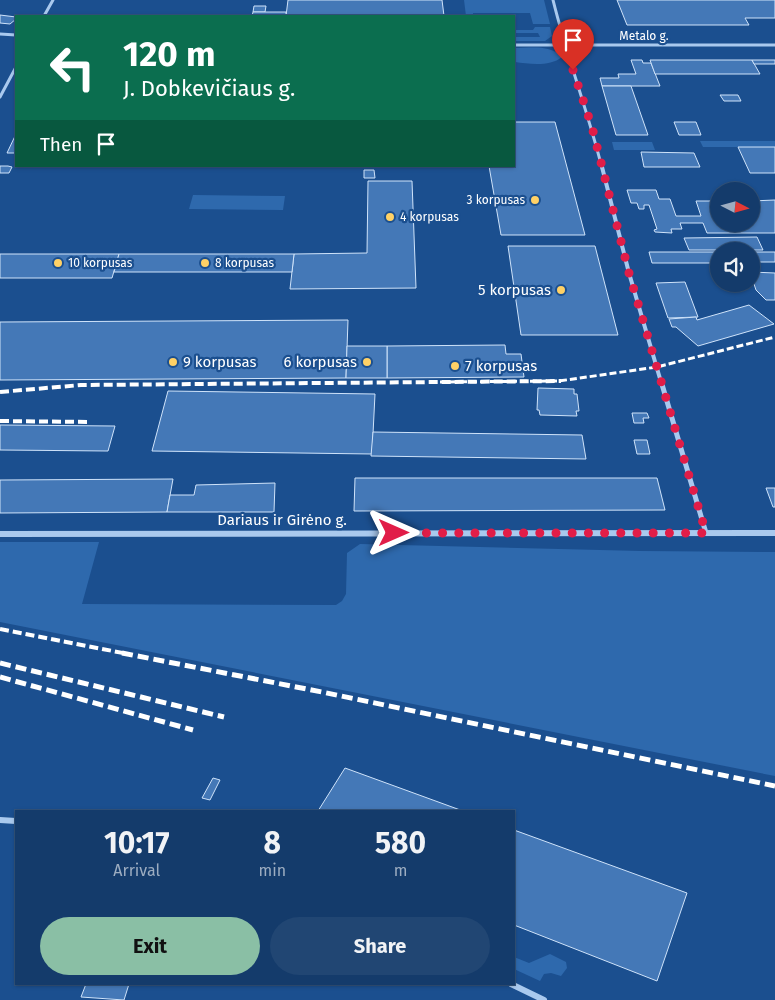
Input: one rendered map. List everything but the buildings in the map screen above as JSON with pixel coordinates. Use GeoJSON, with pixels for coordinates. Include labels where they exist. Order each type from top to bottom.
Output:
{"type":"FeatureCollection","features":[{"type":"Feature","properties":{"kind":"street"},"geometry":{"type":"LineString","coordinates":[[45,15],[53,0]]}},
{"type":"Feature","properties":{"kind":"street"},"geometry":{"type":"LineString","coordinates":[[553,0],[565,45],[592,127],[629,273],[706,533]]}},
{"type":"Feature","properties":{"kind":"street"},"geometry":{"type":"LineString","coordinates":[[0,34],[15,35]]}},
{"type":"Feature","properties":{"kind":"street","name":"Metalo g."},"geometry":{"type":"LineString","coordinates":[[515,45],[775,45]]}},
{"type":"Feature","properties":{"kind":"street"},"geometry":{"type":"LineString","coordinates":[[0,97],[15,69]]}},
{"type":"Feature","properties":{"kind":"street","name":"Dariaus ir Girėno g."},"geometry":{"type":"LineString","coordinates":[[0,534],[775,533]]}},
{"type":"Feature","properties":{"kind":"street"},"geometry":{"type":"LineString","coordinates":[[0,820],[15,821]]}},
{"type":"Feature","properties":{"kind":"street"},"geometry":{"type":"LineString","coordinates":[[513,985],[544,1000]]}},
{"type":"Feature","properties":{"kind":"shaded area"},"geometry":{"type":"Polygon","coordinates":[[[464,0],[544,0],[550,24],[533,24],[530,13],[473,13],[473,15],[466,15],[464,0]]]}},
{"type":"Feature","properties":{"kind":"shaded area"},"geometry":{"type":"Polygon","coordinates":[[[535,27],[550,27],[552,36],[545,41],[515,41],[515,37],[540,37],[538,33],[515,33],[515,30],[533,30],[535,27]]]}},
{"type":"Feature","properties":{"kind":"shaded area"},"geometry":{"type":"Polygon","coordinates":[[[515,48],[546,48],[562,57],[546,64],[515,62],[515,48]]]}},
{"type":"Feature","properties":{"kind":"shaded area"},"geometry":{"type":"Polygon","coordinates":[[[700,141],[775,141],[775,147],[703,147],[700,141]]]}},
{"type":"Feature","properties":{"kind":"shaded area"},"geometry":{"type":"Polygon","coordinates":[[[612,142],[652,142],[655,150],[614,150],[612,142]]]}},
{"type":"Feature","properties":{"kind":"shaded area"},"geometry":{"type":"Polygon","coordinates":[[[193,195],[285,196],[283,210],[189,209],[193,195]]]}},
{"type":"Feature","properties":{"kind":"shaded area"},"geometry":{"type":"Polygon","coordinates":[[[0,542],[99,542],[82,604],[336,605],[342,601],[346,594],[347,553],[360,544],[641,551],[775,552],[775,776],[0,622],[0,542]]]}},
{"type":"Feature","properties":{"kind":"shaded area"},"geometry":{"type":"Polygon","coordinates":[[[550,954],[566,962],[567,968],[561,976],[551,973],[544,974],[540,981],[515,969],[515,957],[529,963],[550,954]]]}},
{"type":"Feature","properties":{"kind":"railway"},"geometry":{"type":"LineString","coordinates":[[440,382],[559,381],[657,367],[775,337]]}},
{"type":"Feature","properties":{"kind":"railway"},"geometry":{"type":"LineString","coordinates":[[0,392],[81,385],[561,381]]}},
{"type":"Feature","properties":{"kind":"railway"},"geometry":{"type":"LineString","coordinates":[[0,421],[91,422]]}},
{"type":"Feature","properties":{"kind":"railway"},"geometry":{"type":"LineString","coordinates":[[0,629],[128,654]]}},
{"type":"Feature","properties":{"kind":"railway"},"geometry":{"type":"LineString","coordinates":[[122,653],[322,692],[775,786]]}},
{"type":"Feature","properties":{"kind":"railway"},"geometry":{"type":"LineString","coordinates":[[0,663],[224,717]]}},
{"type":"Feature","properties":{"kind":"railway"},"geometry":{"type":"LineString","coordinates":[[0,677],[193,730]]}},
{"type":"Feature","properties":{"kind":"place","name":"3 korpusas"},"geometry":{"type":"Point","coordinates":[535,200]}},
{"type":"Feature","properties":{"kind":"place","name":"4 korpusas"},"geometry":{"type":"Point","coordinates":[390,217]}},
{"type":"Feature","properties":{"kind":"place","name":"10 korpusas"},"geometry":{"type":"Point","coordinates":[58,263]}},
{"type":"Feature","properties":{"kind":"place","name":"8 korpusas"},"geometry":{"type":"Point","coordinates":[205,263]}},
{"type":"Feature","properties":{"kind":"place","name":"5 korpusas"},"geometry":{"type":"Point","coordinates":[561,290]}},
{"type":"Feature","properties":{"kind":"place","name":"9 korpusas"},"geometry":{"type":"Point","coordinates":[173,362]}},
{"type":"Feature","properties":{"kind":"place","name":"6 korpusas"},"geometry":{"type":"Point","coordinates":[367,362]}},
{"type":"Feature","properties":{"kind":"place","name":"7 korpusas"},"geometry":{"type":"Point","coordinates":[455,366]}},
{"type":"Feature","properties":{"kind":"route"},"geometry":{"type":"LineString","coordinates":[[394,533],[706,533],[629,273],[592,127],[573,70]]}}]}
